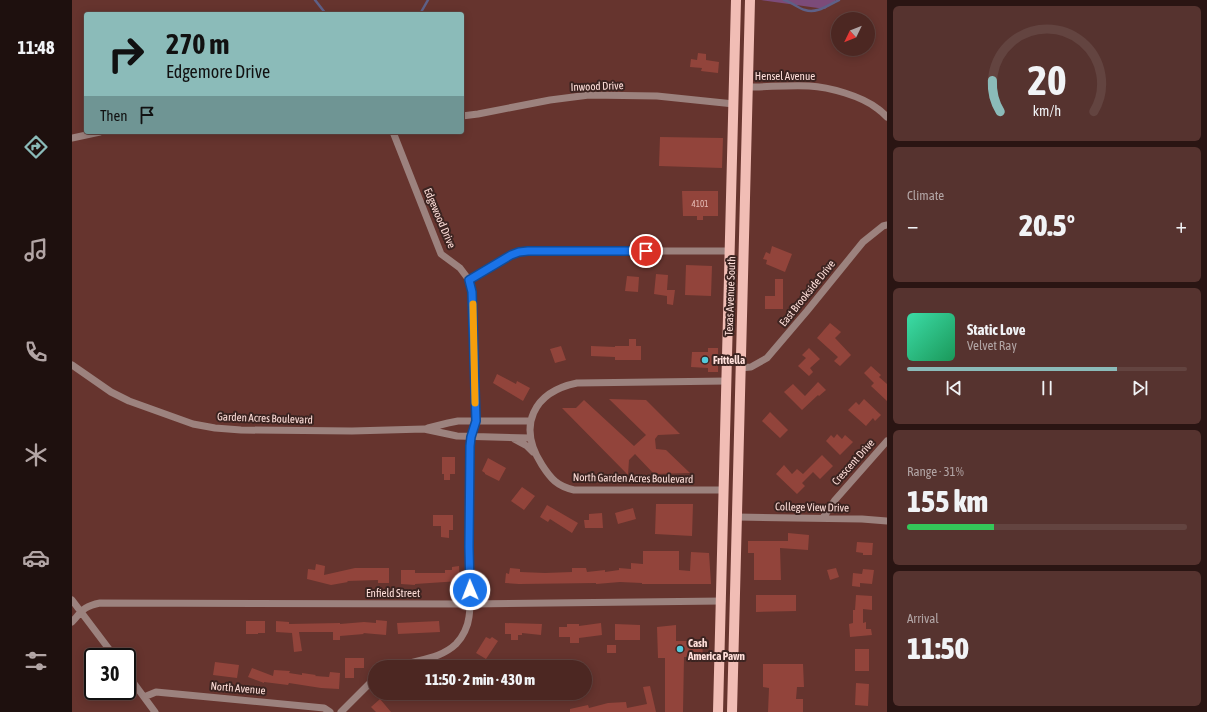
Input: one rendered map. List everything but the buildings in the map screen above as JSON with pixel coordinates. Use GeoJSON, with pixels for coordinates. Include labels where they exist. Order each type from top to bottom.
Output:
{"type":"FeatureCollection","features":[{"type":"Feature","properties":{"kind":"main road"},"geometry":{"type":"LineString","coordinates":[[737,0],[742,13],[741,77],[744,84],[748,87]]}},
{"type":"Feature","properties":{"kind":"main road","name":"Texas Avenue South"},"geometry":{"type":"LineString","coordinates":[[718,712],[737,0]]}},
{"type":"Feature","properties":{"kind":"main road","name":"Texas Avenue South"},"geometry":{"type":"LineString","coordinates":[[732,712],[750,0]]}},
{"type":"Feature","properties":{"kind":"main road"},"geometry":{"type":"LineString","coordinates":[[734,104],[740,109],[738,181],[745,199]]}},
{"type":"Feature","properties":{"kind":"main road"},"geometry":{"type":"LineString","coordinates":[[727,381],[731,383],[733,387],[732,453],[738,464]]}},
{"type":"Feature","properties":{"kind":"street","name":"Hensel Avenue"},"geometry":{"type":"LineString","coordinates":[[748,87],[810,86],[835,90],[867,102],[879,109],[887,117]]}},
{"type":"Feature","properties":{"kind":"street","name":"Inwood Drive"},"geometry":{"type":"LineString","coordinates":[[464,116],[550,100],[590,95],[657,96],[712,103],[734,104]]}},
{"type":"Feature","properties":{"kind":"street"},"geometry":{"type":"LineString","coordinates":[[72,138],[91,134]]}},
{"type":"Feature","properties":{"kind":"street","name":"Edgewood Drive"},"geometry":{"type":"LineString","coordinates":[[394,134],[441,254],[460,268],[469,280]]}},
{"type":"Feature","properties":{"kind":"street","name":"East Brookside Drive"},"geometry":{"type":"LineString","coordinates":[[740,368],[751,367],[767,358],[863,242],[886,224]]}},
{"type":"Feature","properties":{"kind":"street"},"geometry":{"type":"LineString","coordinates":[[424,660],[436,657],[457,643],[465,631],[469,618],[471,437],[476,421],[472,292],[469,280],[511,255],[528,251],[730,251]]}},
{"type":"Feature","properties":{"kind":"street","name":"Garden Acres Boulevard"},"geometry":{"type":"LineString","coordinates":[[72,364],[111,392],[129,401],[193,424],[215,428],[241,430],[344,431],[424,429],[457,436],[530,438]]}},
{"type":"Feature","properties":{"kind":"street","name":"North Garden Acres Boulevard"},"geometry":{"type":"LineString","coordinates":[[724,490],[574,490],[565,488],[549,476],[535,453],[530,438],[530,430],[531,421],[537,406],[551,392],[569,385],[578,383],[727,381]]}},
{"type":"Feature","properties":{"kind":"street","name":"Garden Acres Boulevard"},"geometry":{"type":"LineString","coordinates":[[424,429],[448,423],[476,421],[531,421]]}},
{"type":"Feature","properties":{"kind":"street"},"geometry":{"type":"LineString","coordinates":[[512,438],[527,446],[535,453]]}},
{"type":"Feature","properties":{"kind":"street","name":"Crescent Drive"},"geometry":{"type":"LineString","coordinates":[[823,518],[835,500],[887,441]]}},
{"type":"Feature","properties":{"kind":"street","name":"College View Drive"},"geometry":{"type":"LineString","coordinates":[[737,517],[862,519],[887,521]]}},
{"type":"Feature","properties":{"kind":"street"},"geometry":{"type":"LineString","coordinates":[[72,600],[108,648]]}},
{"type":"Feature","properties":{"kind":"street","name":"Enfield Street"},"geometry":{"type":"LineString","coordinates":[[72,622],[90,605],[100,603],[470,604],[722,600]]}},
{"type":"Feature","properties":{"kind":"street"},"geometry":{"type":"LineString","coordinates":[[346,710],[368,685]]}},
{"type":"Feature","properties":{"kind":"street"},"geometry":{"type":"LineString","coordinates":[[136,686],[155,712]]}},
{"type":"Feature","properties":{"kind":"street","name":"North Avenue"},"geometry":{"type":"LineString","coordinates":[[144,697],[156,692],[324,708],[330,712]]}},
{"type":"Feature","properties":{"kind":"shaded area"},"geometry":{"type":"Polygon","coordinates":[[[761,0],[836,0],[825,9],[761,0]]]}},
{"type":"Feature","properties":{"kind":"waterway"},"geometry":{"type":"LineString","coordinates":[[315,0],[324,12]]}},
{"type":"Feature","properties":{"kind":"waterway"},"geometry":{"type":"LineString","coordinates":[[421,12],[428,0]]}},
{"type":"Feature","properties":{"kind":"waterway"},"geometry":{"type":"LineString","coordinates":[[784,0],[809,11],[818,10],[839,0]]}},
{"type":"Feature","properties":{"kind":"slow traffic"},"geometry":{"type":"LineString","coordinates":[[473,304],[475,403]]}},
{"type":"Feature","properties":{"kind":"place","name":"Frittella"},"geometry":{"type":"Point","coordinates":[705,360]}},
{"type":"Feature","properties":{"kind":"place","name":"Cash America Pawn"},"geometry":{"type":"Point","coordinates":[680,649]}},
{"type":"Feature","properties":{"kind":"route"},"geometry":{"type":"LineString","coordinates":[[470,590],[470,446],[476,421],[472,292],[469,280],[511,255],[519,252],[646,251]]}}]}
